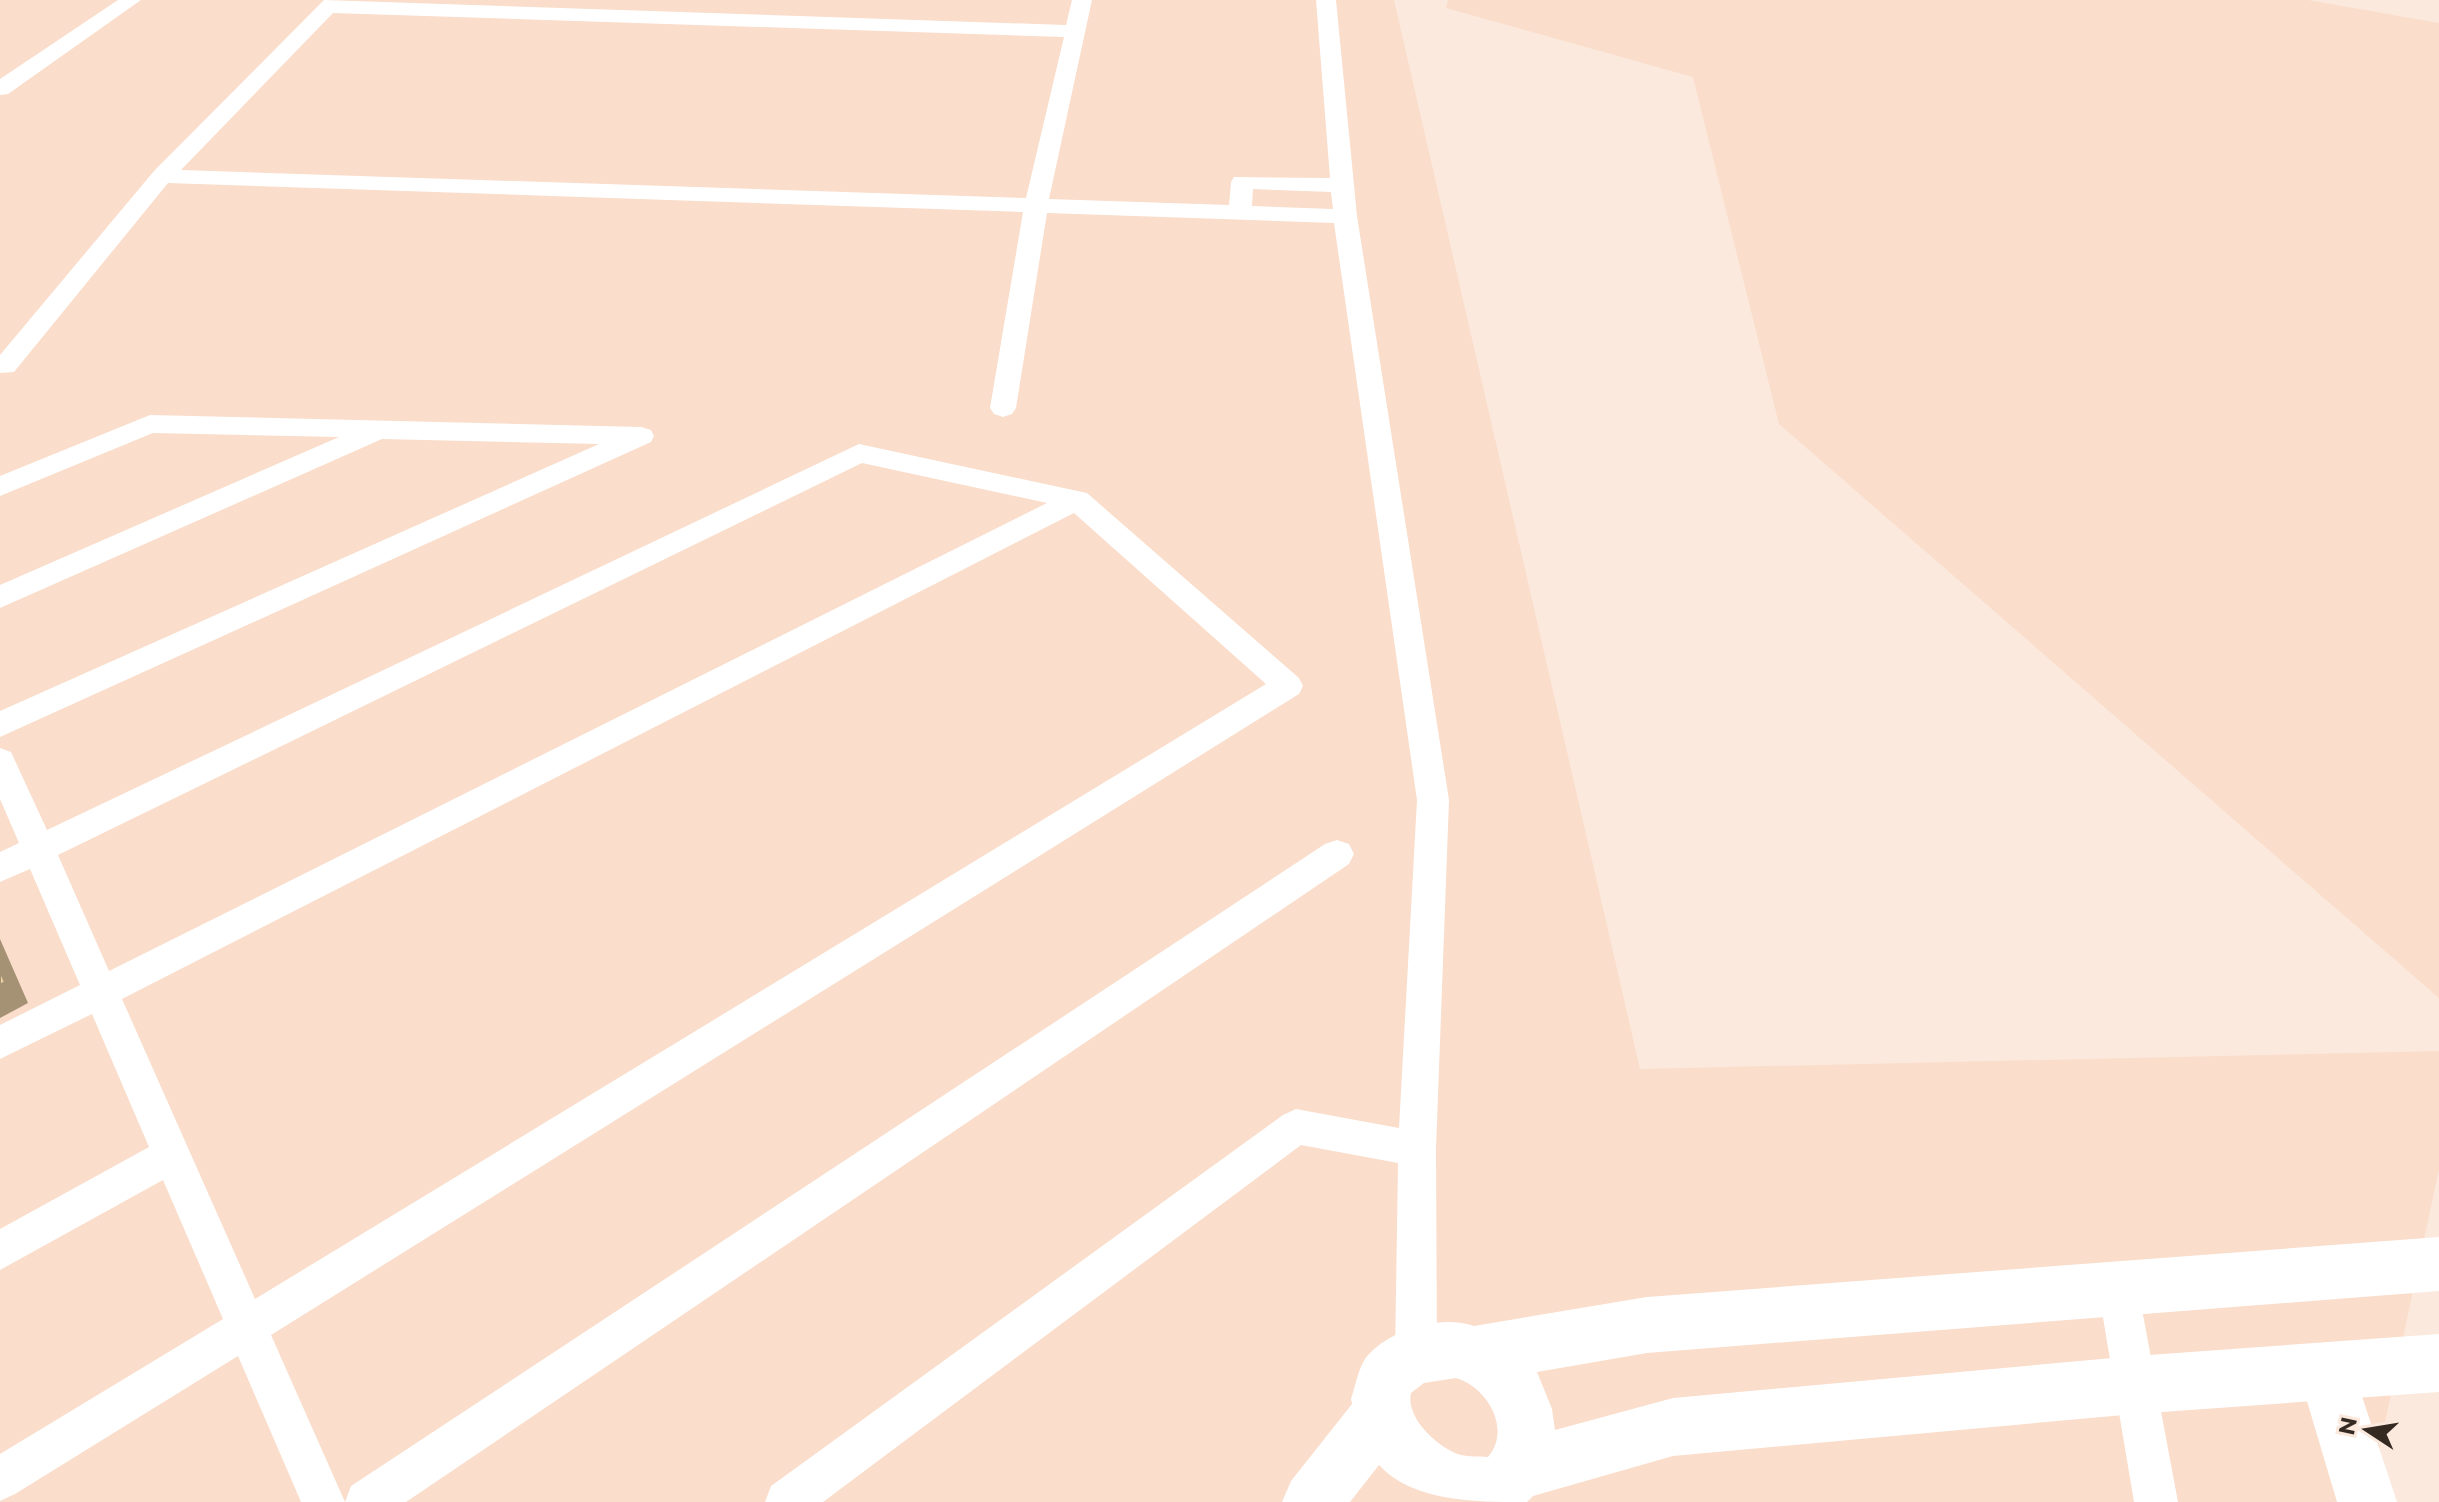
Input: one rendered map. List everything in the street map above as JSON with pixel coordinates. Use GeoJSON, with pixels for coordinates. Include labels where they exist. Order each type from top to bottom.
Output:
{"type":"FeatureCollection","features":[{"type":"Feature","properties":{"kind":"main road"},"geometry":{"type":"LineString","coordinates":[[1476,1354],[1647,1325],[2439,1264]]}},
{"type":"Feature","properties":{"kind":"main road"},"geometry":{"type":"LineString","coordinates":[[1312,1502],[1379,1417],[1385,1391],[1397,1370],[1416,1355],[1436,1350],[1456,1349],[1476,1354],[1495,1366],[1512,1383],[1522,1403],[1527,1427],[1525,1450],[1516,1471],[1502,1486],[1485,1496],[1464,1501],[1441,1500],[1405,1477],[1390,1459],[1379,1417]]}},
{"type":"Feature","properties":{"kind":"main road"},"geometry":{"type":"LineString","coordinates":[[1516,1471],[1673,1427],[2135,1385],[2439,1363]]}},
{"type":"Feature","properties":{"kind":"main road"},"geometry":{"type":"LineString","coordinates":[[2327,1371],[2367,1502]]}},
{"type":"Feature","properties":{"kind":"lane"},"geometry":{"type":"LineString","coordinates":[[0,89],[131,0]]}},
{"type":"Feature","properties":{"kind":"lane"},"geometry":{"type":"LineString","coordinates":[[1003,408],[1036,207],[1082,0]]}},
{"type":"Feature","properties":{"kind":"lane"},"geometry":{"type":"LineString","coordinates":[[1326,0],[1345,216],[1433,800],[1417,1149],[1416,1355]]}},
{"type":"Feature","properties":{"kind":"lane"},"geometry":{"type":"LineString","coordinates":[[5,366],[162,176],[332,4],[1075,31]]}},
{"type":"Feature","properties":{"kind":"lane"},"geometry":{"type":"LineString","coordinates":[[162,176],[1345,216]]}},
{"type":"Feature","properties":{"kind":"lane"},"geometry":{"type":"LineString","coordinates":[[1240,212],[1242,182],[1344,185]]}},
{"type":"Feature","properties":{"kind":"lane"},"geometry":{"type":"LineString","coordinates":[[0,487],[150,424],[641,436],[0,725]]}},
{"type":"Feature","properties":{"kind":"lane"},"geometry":{"type":"LineString","coordinates":[[0,597],[382,430]]}},
{"type":"Feature","properties":{"kind":"lane"},"geometry":{"type":"LineString","coordinates":[[0,868],[859,453],[1077,500],[1288,686],[0,1479]]}},
{"type":"Feature","properties":{"kind":"lane"},"geometry":{"type":"LineString","coordinates":[[0,1043],[1077,500]]}},
{"type":"Feature","properties":{"kind":"lane"},"geometry":{"type":"LineString","coordinates":[[0,761],[323,1502]]}},
{"type":"Feature","properties":{"kind":"lane"},"geometry":{"type":"LineString","coordinates":[[367,1502],[1337,854]]}},
{"type":"Feature","properties":{"kind":"lane"},"geometry":{"type":"LineString","coordinates":[[787,1502],[1296,1127],[1417,1149]]}},
{"type":"Feature","properties":{"kind":"lane"},"geometry":{"type":"LineString","coordinates":[[0,1251],[172,1154]]}},
{"type":"Feature","properties":{"kind":"lane"},"geometry":{"type":"LineString","coordinates":[[2118,1288],[2156,1502]]}},
{"type":"Feature","properties":{"kind":"shaded area"},"geometry":{"type":"Polygon","coordinates":[[[0,0],[1394,0],[1640,1069],[2439,1051],[2439,1169],[2368,1502],[0,1502],[0,0]]]}},
{"type":"Feature","properties":{"kind":"shaded area"},"geometry":{"type":"Polygon","coordinates":[[[1448,0],[2308,0],[2439,23],[2439,998],[1779,424],[1693,77],[1446,8],[1448,0]]]}}]}
